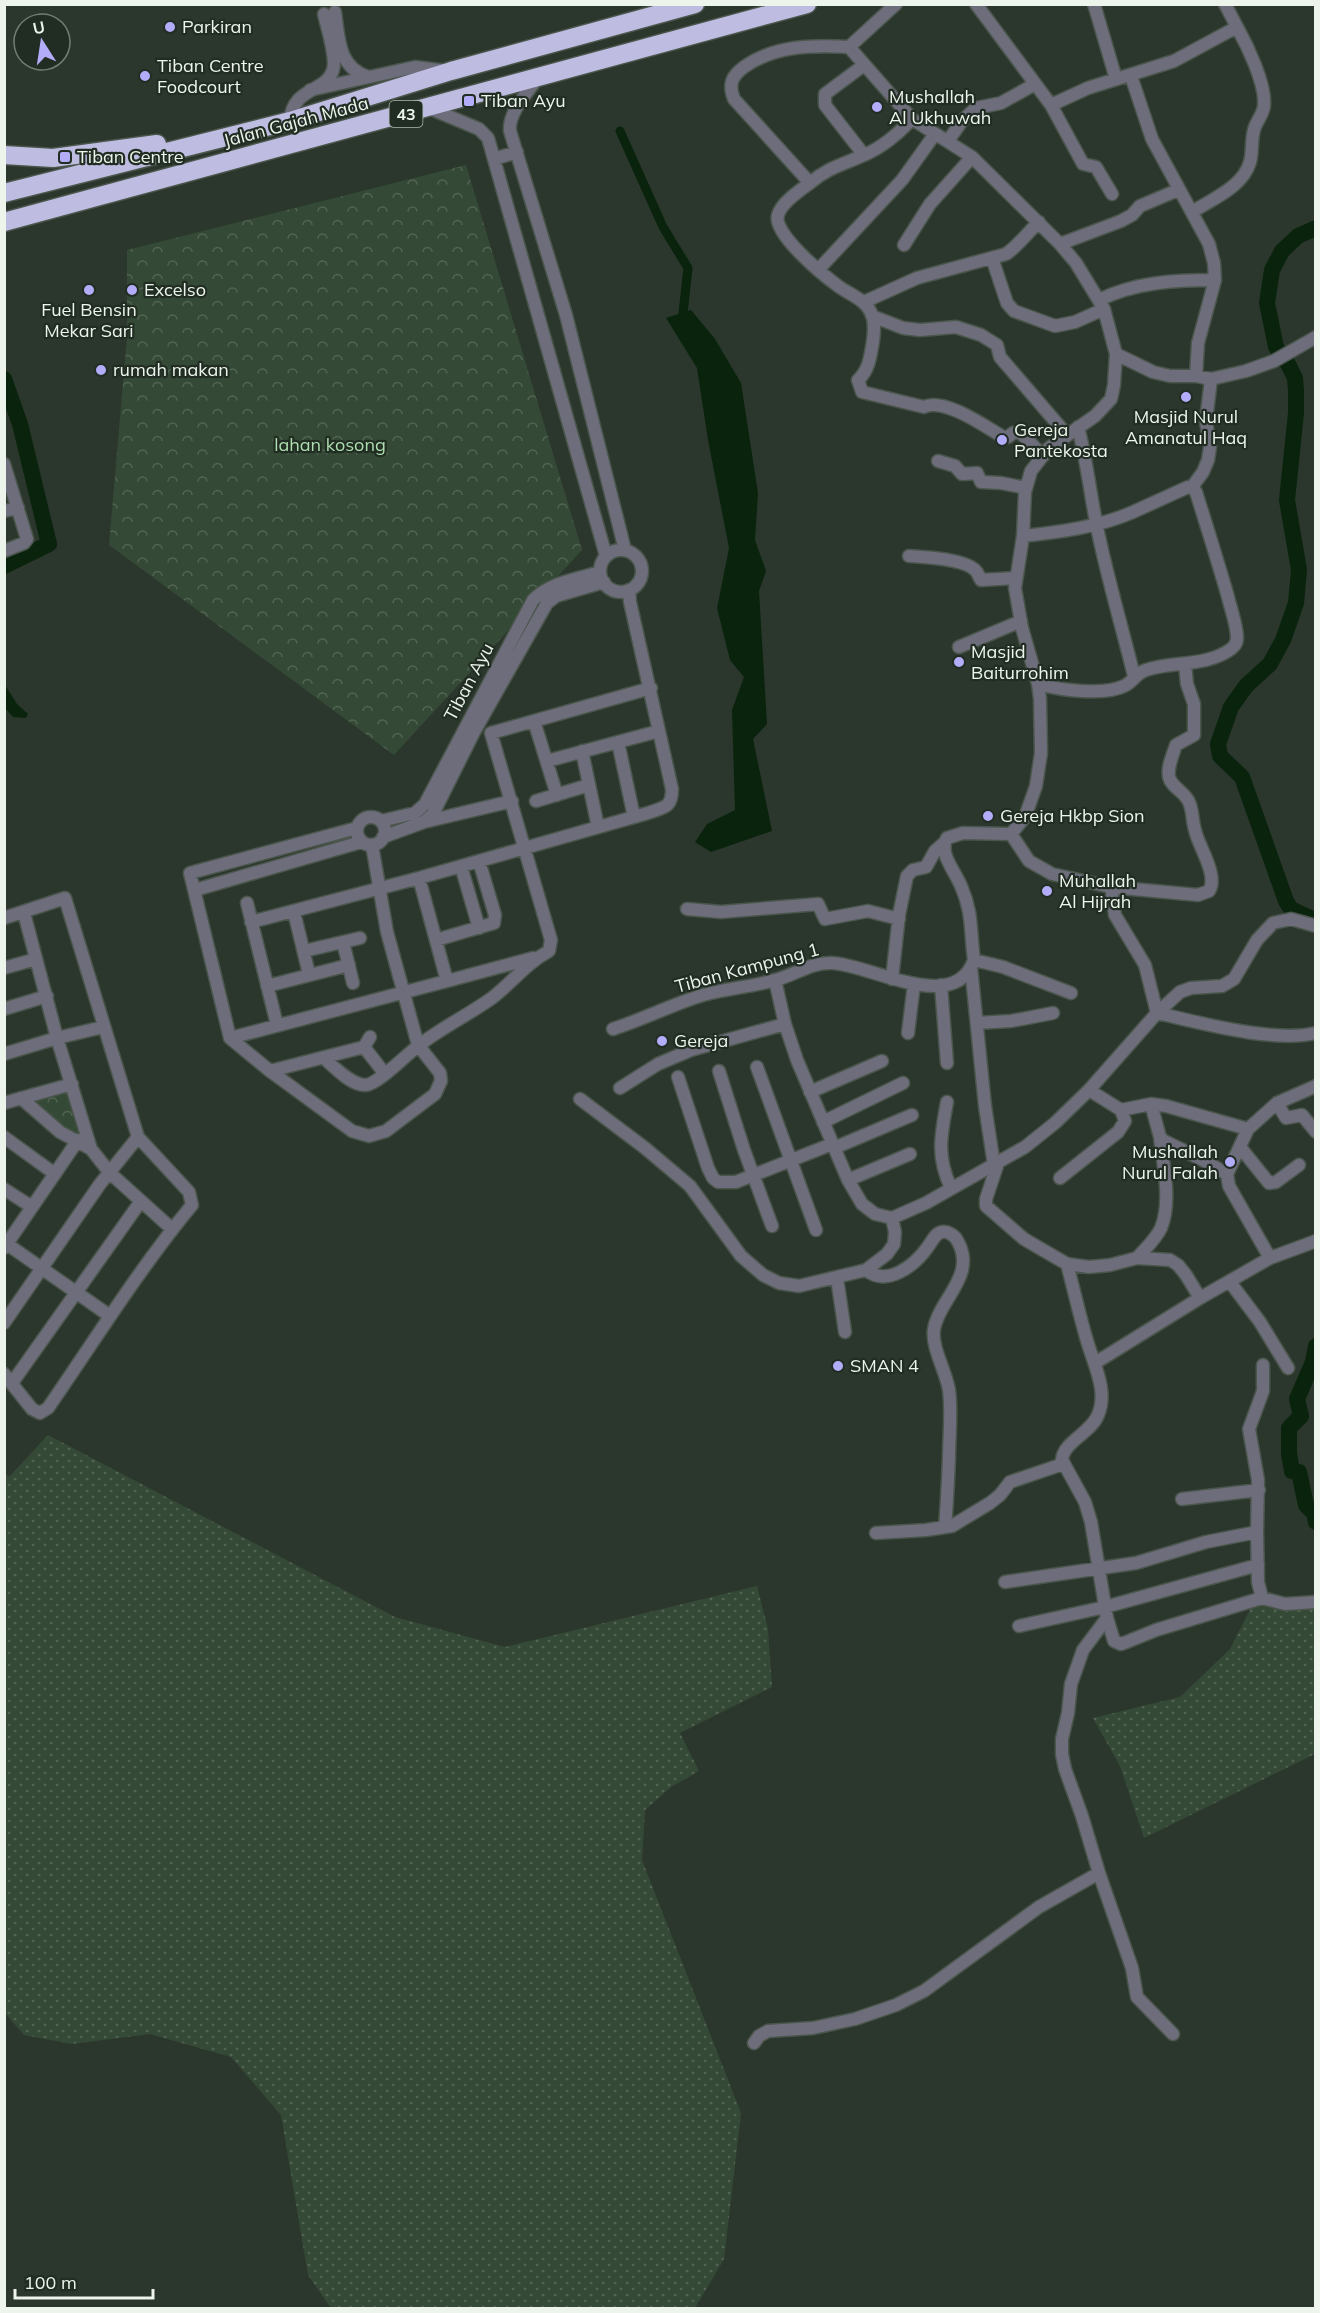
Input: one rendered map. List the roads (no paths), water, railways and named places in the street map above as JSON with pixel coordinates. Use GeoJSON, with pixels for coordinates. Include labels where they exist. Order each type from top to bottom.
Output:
{"type":"FeatureCollection","features":[{"type":"Feature","properties":{"kind":"highway","name":"Jalan Gajah Mada"},"geometry":{"type":"LineString","coordinates":[[4,193],[290,121],[451,71],[695,4]]}},
{"type":"Feature","properties":{"kind":"highway","name":"Jalan Gajah Mada"},"geometry":{"type":"LineString","coordinates":[[4,222],[807,4]]}},
{"type":"Feature","properties":{"kind":"highway"},"geometry":{"type":"LineString","coordinates":[[648,18],[664,43]]}},
{"type":"Feature","properties":{"kind":"highway"},"geometry":{"type":"LineString","coordinates":[[646,48],[648,18]]}},
{"type":"Feature","properties":{"kind":"highway"},"geometry":{"type":"LineString","coordinates":[[4,155],[53,158],[253,130]]}},
{"type":"Feature","properties":{"kind":"street"},"geometry":{"type":"LineString","coordinates":[[810,183],[734,99],[730,90],[731,82],[742,68],[770,53],[800,46],[849,47],[896,4]]}},
{"type":"Feature","properties":{"kind":"street"},"geometry":{"type":"LineString","coordinates":[[976,4],[1051,105],[1083,164],[1096,167],[1112,194]]}},
{"type":"Feature","properties":{"kind":"street"},"geometry":{"type":"LineString","coordinates":[[1094,4],[1116,79]]}},
{"type":"Feature","properties":{"kind":"street"},"geometry":{"type":"LineString","coordinates":[[1192,212],[1243,177],[1252,153],[1253,133],[1263,111],[1264,99],[1253,61],[1225,4]]}},
{"type":"Feature","properties":{"kind":"street"},"geometry":{"type":"LineString","coordinates":[[290,121],[291,108],[301,96],[330,76],[334,67],[329,13],[347,64],[354,71],[368,77]]}},
{"type":"Feature","properties":{"kind":"street"},"geometry":{"type":"LineString","coordinates":[[1051,105],[1088,88],[1174,61],[1237,27]]}},
{"type":"Feature","properties":{"kind":"street"},"geometry":{"type":"LineString","coordinates":[[849,47],[912,119],[972,157],[1060,244],[1076,263],[1102,305],[1116,354],[1114,385],[1110,399],[1104,408],[1049,448],[1031,471],[1026,488],[1023,536],[1015,588],[1021,621],[1038,684],[1041,753],[1036,786],[1025,817],[1011,834]]}},
{"type":"Feature","properties":{"kind":"street"},"geometry":{"type":"LineString","coordinates":[[864,65],[825,94],[823,100],[864,155]]}},
{"type":"Feature","properties":{"kind":"street"},"geometry":{"type":"LineString","coordinates":[[310,90],[419,66],[451,71]]}},
{"type":"Feature","properties":{"kind":"street"},"geometry":{"type":"LineString","coordinates":[[538,76],[509,124],[566,315],[625,550]]}},
{"type":"Feature","properties":{"kind":"street"},"geometry":{"type":"LineString","coordinates":[[1131,76],[1152,139],[1209,244],[1215,263],[1215,280],[1198,343],[1196,376]]}},
{"type":"Feature","properties":{"kind":"street"},"geometry":{"type":"LineString","coordinates":[[948,141],[972,110],[1001,103],[1035,84]]}},
{"type":"Feature","properties":{"kind":"street"},"geometry":{"type":"LineString","coordinates":[[429,108],[484,133],[488,138],[606,556],[602,577],[615,591],[629,590],[640,580],[641,565],[638,558],[625,550],[618,550],[606,556]]}},
{"type":"Feature","properties":{"kind":"street"},"geometry":{"type":"LineString","coordinates":[[912,119],[886,144],[829,169],[810,183],[781,208],[777,221],[792,244],[839,287],[864,302],[872,316],[872,348],[868,366],[858,380],[862,392],[924,407],[933,404],[950,408],[1003,437],[1020,432],[1043,456]]}},
{"type":"Feature","properties":{"kind":"street"},"geometry":{"type":"LineString","coordinates":[[818,270],[902,180],[935,134]]}},
{"type":"Feature","properties":{"kind":"street"},"geometry":{"type":"LineString","coordinates":[[494,159],[517,152]]}},
{"type":"Feature","properties":{"kind":"street"},"geometry":{"type":"LineString","coordinates":[[904,245],[930,204],[972,157]]}},
{"type":"Feature","properties":{"kind":"street"},"geometry":{"type":"LineString","coordinates":[[1060,244],[1121,221],[1132,215],[1140,206],[1178,190]]}},
{"type":"Feature","properties":{"kind":"street"},"geometry":{"type":"LineString","coordinates":[[864,302],[917,278],[992,258],[1013,249],[1023,236],[1039,222]]}},
{"type":"Feature","properties":{"kind":"street"},"geometry":{"type":"LineString","coordinates":[[992,258],[1007,303],[1014,312],[1055,326],[1075,322],[1132,287],[1185,280],[1215,280]]}},
{"type":"Feature","properties":{"kind":"street"},"geometry":{"type":"LineString","coordinates":[[872,316],[903,328],[920,330],[956,327],[981,334],[995,343],[999,348],[1000,357],[1067,435]]}},
{"type":"Feature","properties":{"kind":"street"},"geometry":{"type":"LineString","coordinates":[[1116,354],[1153,372],[1170,376],[1196,376],[1211,379],[1246,371],[1274,361],[1316,338]]}},
{"type":"Feature","properties":{"kind":"street"},"geometry":{"type":"LineString","coordinates":[[1023,536],[1061,532],[1132,513],[1192,487],[1203,472],[1208,460],[1210,447],[1206,421],[1211,379]]}},
{"type":"Feature","properties":{"kind":"street"},"geometry":{"type":"LineString","coordinates":[[1078,428],[1087,464],[1091,499],[1100,542],[1134,676]]}},
{"type":"Feature","properties":{"kind":"street"},"geometry":{"type":"LineString","coordinates":[[938,461],[954,466],[962,474],[977,473],[981,482],[1026,488]]}},
{"type":"Feature","properties":{"kind":"street"},"geometry":{"type":"LineString","coordinates":[[4,464],[27,539],[24,543],[4,551]]}},
{"type":"Feature","properties":{"kind":"street"},"geometry":{"type":"LineString","coordinates":[[1038,684],[1073,691],[1114,689],[1127,684],[1134,676],[1145,670],[1185,664],[1228,651],[1237,641],[1235,625],[1217,559],[1196,492],[1192,487]]}},
{"type":"Feature","properties":{"kind":"street"},"geometry":{"type":"LineString","coordinates":[[4,511],[18,508]]}},
{"type":"Feature","properties":{"kind":"street"},"geometry":{"type":"LineString","coordinates":[[909,556],[930,557],[965,564],[975,569],[981,580],[1016,578]]}},
{"type":"Feature","properties":{"kind":"street","name":"Tiban Ayu"},"geometry":{"type":"LineString","coordinates":[[424,822],[433,814],[474,732],[547,603],[556,596],[602,577]]}},
{"type":"Feature","properties":{"kind":"street","name":"Tiban Ayu"},"geometry":{"type":"LineString","coordinates":[[381,821],[415,813],[424,804],[533,600],[542,591],[554,585],[602,577]]}},
{"type":"Feature","properties":{"kind":"street"},"geometry":{"type":"LineString","coordinates":[[250,922],[419,878],[598,828],[667,806],[672,800],[672,789],[629,590]]}},
{"type":"Feature","properties":{"kind":"street"},"geometry":{"type":"LineString","coordinates":[[959,647],[1021,621]]}},
{"type":"Feature","properties":{"kind":"street"},"geometry":{"type":"LineString","coordinates":[[1011,834],[1023,855],[1036,866],[1052,874],[1111,887],[1198,895],[1209,891],[1212,887],[1206,858],[1195,831],[1191,806],[1188,799],[1171,781],[1169,775],[1176,745],[1194,735],[1194,704],[1187,684],[1185,664]]}},
{"type":"Feature","properties":{"kind":"street"},"geometry":{"type":"LineString","coordinates":[[474,732],[491,733],[651,688]]}},
{"type":"Feature","properties":{"kind":"street"},"geometry":{"type":"LineString","coordinates":[[534,721],[557,795]]}},
{"type":"Feature","properties":{"kind":"street"},"geometry":{"type":"LineString","coordinates":[[547,760],[659,731]]}},
{"type":"Feature","properties":{"kind":"street"},"geometry":{"type":"LineString","coordinates":[[230,1038],[537,957],[549,951],[551,944],[491,733]]}},
{"type":"Feature","properties":{"kind":"street"},"geometry":{"type":"LineString","coordinates":[[618,742],[634,817]]}},
{"type":"Feature","properties":{"kind":"street"},"geometry":{"type":"LineString","coordinates":[[582,752],[598,828]]}},
{"type":"Feature","properties":{"kind":"street"},"geometry":{"type":"LineString","coordinates":[[536,801],[589,785]]}},
{"type":"Feature","properties":{"kind":"street"},"geometry":{"type":"LineString","coordinates":[[195,890],[367,843],[424,822],[512,801]]}},
{"type":"Feature","properties":{"kind":"street"},"geometry":{"type":"LineString","coordinates":[[357,828],[357,833],[367,843],[418,1045],[440,1073],[441,1081],[439,1090],[386,1131],[364,1136],[352,1131],[270,1071],[230,1038],[190,873],[357,828],[364,819],[370,817],[381,821],[385,832],[383,837]]}},
{"type":"Feature","properties":{"kind":"street"},"geometry":{"type":"LineString","coordinates":[[892,979],[899,920],[908,874],[913,870],[926,867],[935,851],[947,838],[963,833],[1011,834]]}},
{"type":"Feature","properties":{"kind":"street"},"geometry":{"type":"LineString","coordinates":[[944,843],[946,857],[962,887],[970,912],[977,1023],[996,1164],[986,1206],[1024,1239],[1067,1264],[1099,1267],[1137,1258],[1170,1260],[1178,1265],[1200,1298]]}},
{"type":"Feature","properties":{"kind":"street"},"geometry":{"type":"LineString","coordinates":[[436,940],[492,924],[495,918],[479,861]]}},
{"type":"Feature","properties":{"kind":"street"},"geometry":{"type":"LineString","coordinates":[[461,866],[479,928]]}},
{"type":"Feature","properties":{"kind":"street"},"geometry":{"type":"LineString","coordinates":[[419,878],[447,981]]}},
{"type":"Feature","properties":{"kind":"street"},"geometry":{"type":"LineString","coordinates":[[1111,887],[1115,915],[1144,965],[1157,1014]]}},
{"type":"Feature","properties":{"kind":"street"},"geometry":{"type":"LineString","coordinates":[[4,918],[65,898],[138,1137],[191,1196],[192,1205],[172,1229],[110,1316],[45,1412],[40,1413],[32,1409],[8,1379],[77,1294],[141,1201]]}},
{"type":"Feature","properties":{"kind":"street"},"geometry":{"type":"LineString","coordinates":[[247,903],[277,1025]]}},
{"type":"Feature","properties":{"kind":"street"},"geometry":{"type":"LineString","coordinates":[[687,909],[721,912],[818,904],[825,919],[868,911],[899,920]]}},
{"type":"Feature","properties":{"kind":"street"},"geometry":{"type":"LineString","coordinates":[[24,912],[57,1038],[91,1149]]}},
{"type":"Feature","properties":{"kind":"street"},"geometry":{"type":"LineString","coordinates":[[294,912],[309,974]]}},
{"type":"Feature","properties":{"kind":"street"},"geometry":{"type":"LineString","coordinates":[[775,980],[785,1024],[810,1092],[848,1179],[862,1204],[875,1214],[892,1218],[912,1211],[1025,1147],[1055,1123],[1089,1090],[1157,1014],[1185,990],[1228,984],[1234,979],[1257,940],[1273,923],[1291,919],[1316,926]]}},
{"type":"Feature","properties":{"kind":"street"},"geometry":{"type":"LineString","coordinates":[[304,951],[360,938]]}},
{"type":"Feature","properties":{"kind":"street"},"geometry":{"type":"LineString","coordinates":[[343,942],[353,983]]}},
{"type":"Feature","properties":{"kind":"street"},"geometry":{"type":"LineString","coordinates":[[324,1058],[338,1071],[363,1085],[370,1084],[386,1074],[418,1045],[493,997],[537,957]]}},
{"type":"Feature","properties":{"kind":"street"},"geometry":{"type":"LineString","coordinates":[[4,968],[36,959]]}},
{"type":"Feature","properties":{"kind":"street","name":"Tiban Kampung 1"},"geometry":{"type":"LineString","coordinates":[[613,1029],[700,996],[729,987],[775,980],[816,964],[846,965],[914,984],[941,985],[962,979],[972,964]]}},
{"type":"Feature","properties":{"kind":"street"},"geometry":{"type":"LineString","coordinates":[[972,964],[1003,967],[1071,993]]}},
{"type":"Feature","properties":{"kind":"street"},"geometry":{"type":"LineString","coordinates":[[267,986],[349,965]]}},
{"type":"Feature","properties":{"kind":"street"},"geometry":{"type":"LineString","coordinates":[[908,1033],[914,984]]}},
{"type":"Feature","properties":{"kind":"street"},"geometry":{"type":"LineString","coordinates":[[941,985],[947,1063]]}},
{"type":"Feature","properties":{"kind":"street"},"geometry":{"type":"LineString","coordinates":[[4,1009],[47,996]]}},
{"type":"Feature","properties":{"kind":"street"},"geometry":{"type":"LineString","coordinates":[[977,1023],[1011,1021],[1053,1013]]}},
{"type":"Feature","properties":{"kind":"street"},"geometry":{"type":"LineString","coordinates":[[1157,1014],[1240,1031],[1305,1036],[1316,1033]]}},
{"type":"Feature","properties":{"kind":"street"},"geometry":{"type":"LineString","coordinates":[[620,1088],[658,1064],[691,1050],[716,1041],[785,1024]]}},
{"type":"Feature","properties":{"kind":"street"},"geometry":{"type":"LineString","coordinates":[[4,1054],[103,1027]]}},
{"type":"Feature","properties":{"kind":"street"},"geometry":{"type":"LineString","coordinates":[[270,1071],[324,1058],[367,1042],[386,1074]]}},
{"type":"Feature","properties":{"kind":"street"},"geometry":{"type":"LineString","coordinates":[[810,1092],[882,1061]]}},
{"type":"Feature","properties":{"kind":"street"},"geometry":{"type":"LineString","coordinates":[[757,1066],[816,1230]]}},
{"type":"Feature","properties":{"kind":"street"},"geometry":{"type":"LineString","coordinates":[[719,1071],[772,1226]]}},
{"type":"Feature","properties":{"kind":"street"},"geometry":{"type":"LineString","coordinates":[[678,1077],[713,1178],[725,1184],[912,1115]]}},
{"type":"Feature","properties":{"kind":"street"},"geometry":{"type":"LineString","coordinates":[[823,1122],[903,1083]]}},
{"type":"Feature","properties":{"kind":"street"},"geometry":{"type":"LineString","coordinates":[[4,1102],[72,1084]]}},
{"type":"Feature","properties":{"kind":"street"},"geometry":{"type":"LineString","coordinates":[[1270,1258],[1229,1186],[1227,1174],[1248,1129],[1277,1103],[1316,1086]]}},
{"type":"Feature","properties":{"kind":"street"},"geometry":{"type":"LineString","coordinates":[[1060,1178],[1118,1132],[1125,1121],[1121,1110],[1089,1090]]}},
{"type":"Feature","properties":{"kind":"street"},"geometry":{"type":"LineString","coordinates":[[21,1098],[60,1132],[91,1149],[110,1173],[172,1229]]}},
{"type":"Feature","properties":{"kind":"street"},"geometry":{"type":"LineString","coordinates":[[580,1099],[645,1148],[690,1186],[741,1256],[763,1275],[788,1285],[799,1286],[867,1270],[887,1254],[894,1244],[895,1232],[892,1218]]}},
{"type":"Feature","properties":{"kind":"street"},"geometry":{"type":"LineString","coordinates":[[947,1102],[940,1156],[951,1188]]}},
{"type":"Feature","properties":{"kind":"street"},"geometry":{"type":"LineString","coordinates":[[1277,1103],[1286,1118],[1304,1116],[1316,1132]]}},
{"type":"Feature","properties":{"kind":"street"},"geometry":{"type":"LineString","coordinates":[[1121,1110],[1151,1104],[1171,1107],[1248,1129]]}},
{"type":"Feature","properties":{"kind":"street"},"geometry":{"type":"LineString","coordinates":[[1137,1258],[1160,1230],[1164,1218],[1165,1189],[1160,1137],[1151,1104]]}},
{"type":"Feature","properties":{"kind":"street"},"geometry":{"type":"LineString","coordinates":[[4,1137],[54,1174]]}},
{"type":"Feature","properties":{"kind":"street"},"geometry":{"type":"LineString","coordinates":[[4,1323],[100,1184],[138,1137]]}},
{"type":"Feature","properties":{"kind":"street"},"geometry":{"type":"LineString","coordinates":[[1160,1137],[1227,1174]]}},
{"type":"Feature","properties":{"kind":"street"},"geometry":{"type":"LineString","coordinates":[[78,1140],[5,1245],[110,1316]]}},
{"type":"Feature","properties":{"kind":"street"},"geometry":{"type":"LineString","coordinates":[[1240,1147],[1269,1183],[1276,1182],[1299,1165]]}},
{"type":"Feature","properties":{"kind":"street"},"geometry":{"type":"LineString","coordinates":[[848,1179],[910,1154]]}},
{"type":"Feature","properties":{"kind":"street"},"geometry":{"type":"LineString","coordinates":[[4,1189],[32,1207]]}},
{"type":"Feature","properties":{"kind":"street"},"geometry":{"type":"LineString","coordinates":[[867,1270],[874,1276],[889,1277],[914,1263],[936,1235],[942,1232],[951,1233],[961,1248],[963,1262],[958,1283],[934,1329],[935,1347],[949,1390],[951,1418],[945,1527]]}},
{"type":"Feature","properties":{"kind":"street"},"geometry":{"type":"LineString","coordinates":[[1095,1363],[1270,1258],[1316,1241]]}},
{"type":"Feature","properties":{"kind":"street"},"geometry":{"type":"LineString","coordinates":[[1067,1264],[1102,1389],[1102,1405],[1090,1428],[1065,1450],[1062,1457],[1063,1464],[1085,1502],[1091,1522],[1112,1638],[1120,1644],[1156,1630],[1262,1598],[1285,1604],[1316,1602]]}},
{"type":"Feature","properties":{"kind":"street"},"geometry":{"type":"LineString","coordinates":[[837,1278],[845,1332]]}},
{"type":"Feature","properties":{"kind":"street"},"geometry":{"type":"LineString","coordinates":[[1230,1282],[1260,1322],[1288,1368]]}},
{"type":"Feature","properties":{"kind":"street"},"geometry":{"type":"LineString","coordinates":[[1262,1598],[1258,1582],[1259,1490],[1249,1429],[1260,1401],[1264,1379],[1263,1365]]}},
{"type":"Feature","properties":{"kind":"street"},"geometry":{"type":"LineString","coordinates":[[876,1533],[952,1526],[990,1503],[1010,1482],[1063,1464]]}},
{"type":"Feature","properties":{"kind":"street"},"geometry":{"type":"LineString","coordinates":[[1182,1499],[1259,1490]]}},
{"type":"Feature","properties":{"kind":"street"},"geometry":{"type":"LineString","coordinates":[[1005,1582],[1136,1563],[1206,1542],[1257,1532]]}},
{"type":"Feature","properties":{"kind":"street"},"geometry":{"type":"LineString","coordinates":[[1018,1626],[1106,1613],[1258,1565]]}},
{"type":"Feature","properties":{"kind":"street"},"geometry":{"type":"LineString","coordinates":[[1106,1613],[1083,1650],[1071,1684],[1062,1739],[1065,1769],[1082,1816],[1098,1873],[1132,1968],[1137,1997],[1173,2034]]}},
{"type":"Feature","properties":{"kind":"street"},"geometry":{"type":"LineString","coordinates":[[754,2043],[759,2036],[768,2031],[813,2028],[855,2019],[896,2006],[924,1991],[1039,1907],[1098,1873]]}},
{"type":"Feature","properties":{"kind":"waterway"},"geometry":{"type":"LineString","coordinates":[[620,131],[663,227],[688,268],[683,313]]}},
{"type":"Feature","properties":{"kind":"waterway"},"geometry":{"type":"LineString","coordinates":[[1316,228],[1298,236],[1282,251],[1272,270],[1267,303],[1276,347],[1295,378],[1296,413],[1287,500],[1299,570],[1296,603],[1283,640],[1270,664],[1246,686],[1231,707],[1218,744],[1220,756],[1242,777],[1286,901],[1291,909],[1316,921]]}},
{"type":"Feature","properties":{"kind":"waterway"},"geometry":{"type":"LineString","coordinates":[[4,379],[20,424],[49,544],[4,566]]}},
{"type":"Feature","properties":{"kind":"waterway"},"geometry":{"type":"LineString","coordinates":[[1316,1346],[1313,1362],[1297,1399],[1301,1416],[1289,1428],[1289,1454],[1292,1471],[1299,1472],[1306,1505],[1314,1513],[1316,1522]]}},
{"type":"Feature","properties":{"kind":"place","name":"Parkiran"},"geometry":{"type":"Point","coordinates":[170,27]}},
{"type":"Feature","properties":{"kind":"place","name":"Tiban Centre Foodcourt"},"geometry":{"type":"Point","coordinates":[145,76]}},
{"type":"Feature","properties":{"kind":"place","name":"Tiban Ayu"},"geometry":{"type":"Point","coordinates":[469,101]}},
{"type":"Feature","properties":{"kind":"place","name":"Mushallah Al Ukhuwah"},"geometry":{"type":"Point","coordinates":[877,107]}},
{"type":"Feature","properties":{"kind":"place","name":"Tiban Centre"},"geometry":{"type":"Point","coordinates":[65,157]}},
{"type":"Feature","properties":{"kind":"place","name":"Fuel Bensin Mekar Sari"},"geometry":{"type":"Point","coordinates":[89,290]}},
{"type":"Feature","properties":{"kind":"place","name":"Excelso"},"geometry":{"type":"Point","coordinates":[132,290]}},
{"type":"Feature","properties":{"kind":"place","name":"rumah makan"},"geometry":{"type":"Point","coordinates":[101,370]}},
{"type":"Feature","properties":{"kind":"place","name":"Masjid Nurul Amanatul Haq"},"geometry":{"type":"Point","coordinates":[1186,397]}},
{"type":"Feature","properties":{"kind":"place","name":"Gereja Pantekosta"},"geometry":{"type":"Point","coordinates":[1002,440]}},
{"type":"Feature","properties":{"kind":"place","name":"Masjid Baiturrohim"},"geometry":{"type":"Point","coordinates":[959,662]}},
{"type":"Feature","properties":{"kind":"place","name":"Gereja Hkbp Sion"},"geometry":{"type":"Point","coordinates":[988,816]}},
{"type":"Feature","properties":{"kind":"place","name":"Muhallah Al Hijrah"},"geometry":{"type":"Point","coordinates":[1047,891]}},
{"type":"Feature","properties":{"kind":"place","name":"Gereja"},"geometry":{"type":"Point","coordinates":[662,1041]}},
{"type":"Feature","properties":{"kind":"place","name":"Mushallah Nurul Falah"},"geometry":{"type":"Point","coordinates":[1230,1162]}},
{"type":"Feature","properties":{"kind":"place","name":"SMAN 4"},"geometry":{"type":"Point","coordinates":[838,1366]}},
{"type":"Feature","properties":{"kind":"park label","name":"lahan kosong"},"geometry":{"type":"Point","coordinates":[330,445]}}]}
